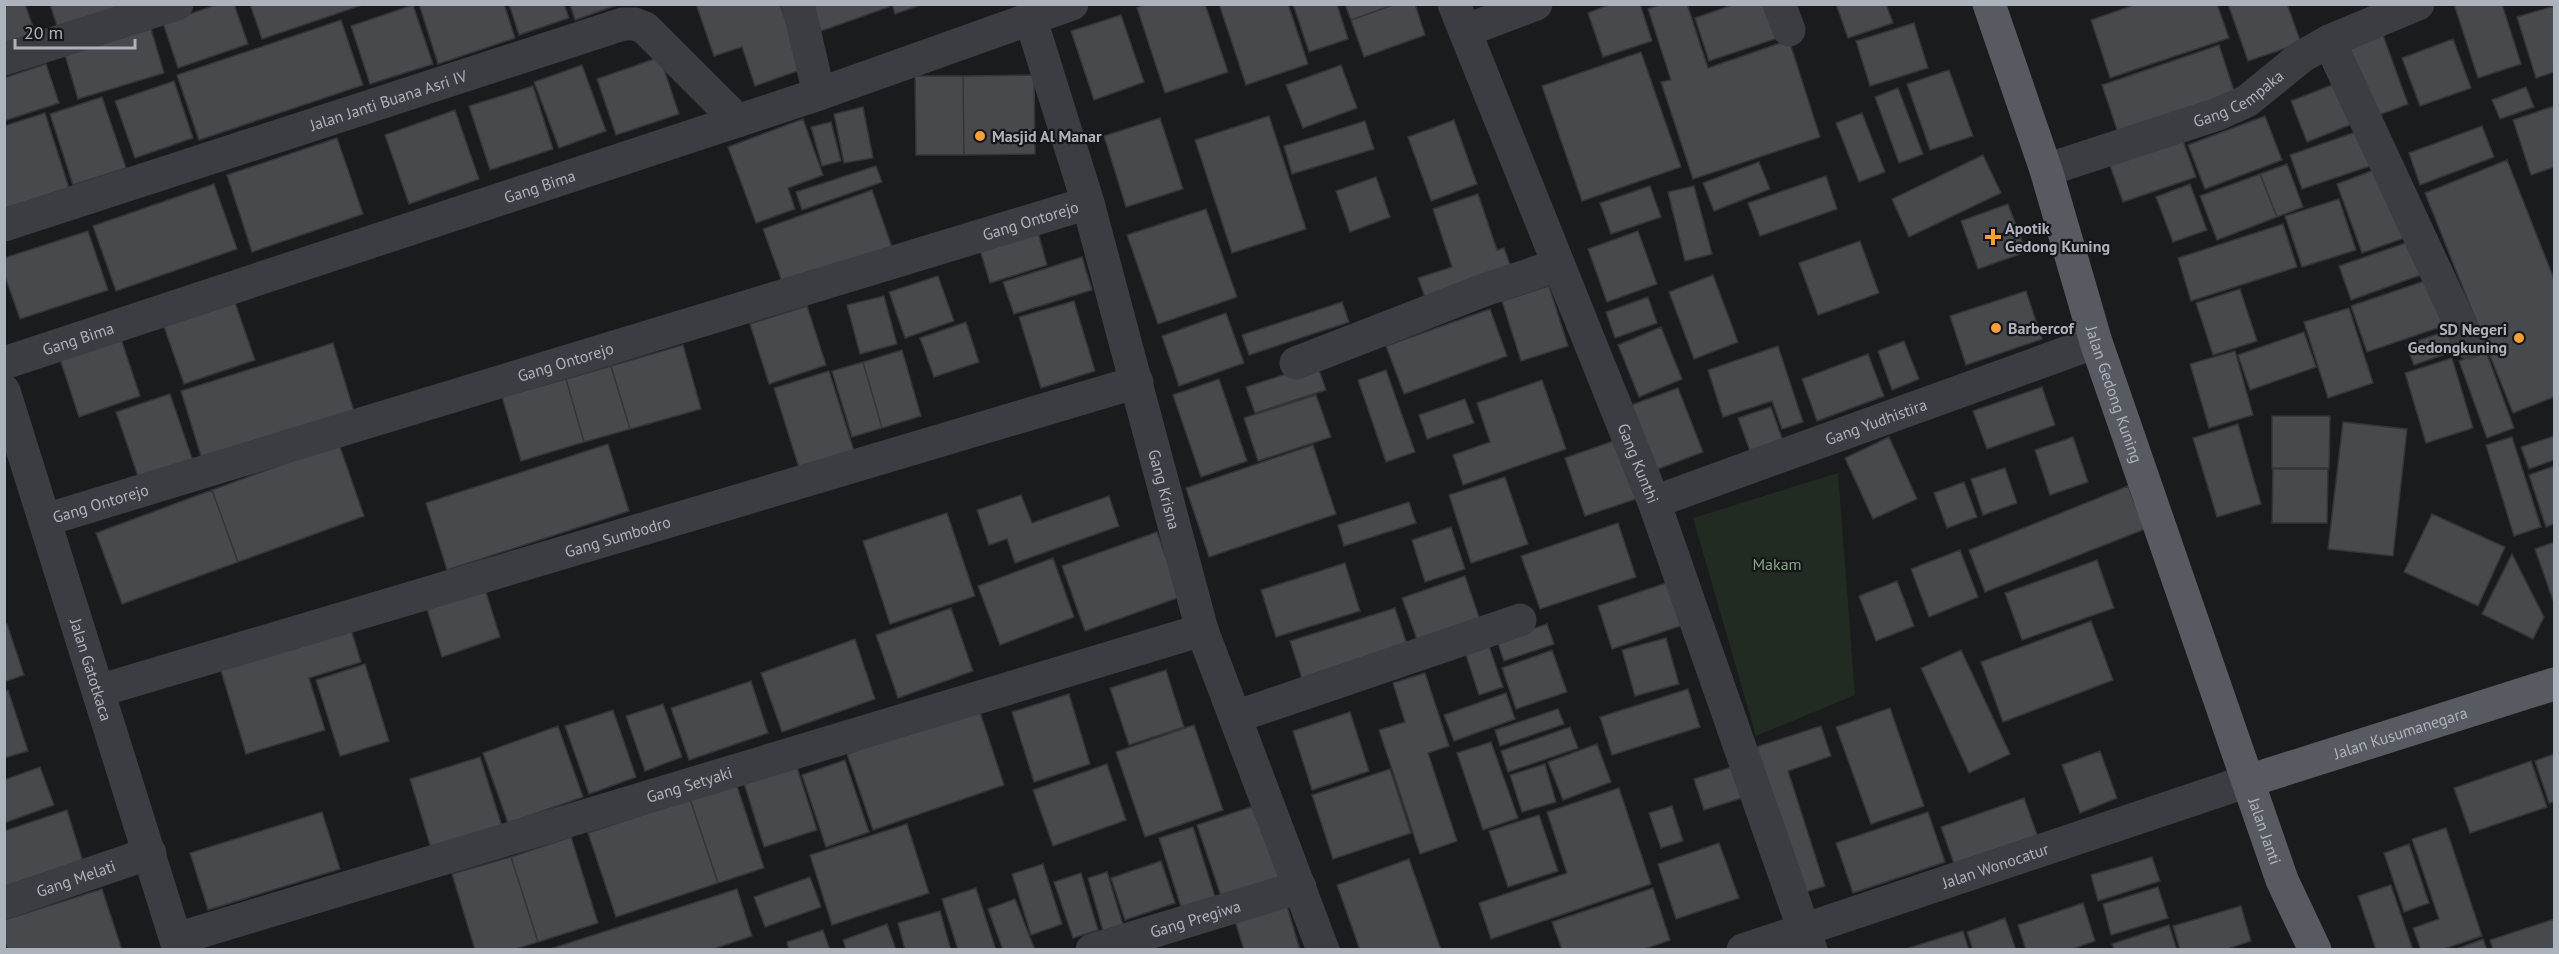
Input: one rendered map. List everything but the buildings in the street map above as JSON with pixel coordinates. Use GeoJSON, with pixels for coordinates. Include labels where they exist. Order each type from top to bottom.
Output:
{"type":"FeatureCollection","features":[{"type":"Feature","properties":{"kind":"main road","name":"Jalan Gedong Kuning"},"geometry":{"type":"LineString","coordinates":[[1989,4],[2046,170],[2096,342],[2248,781]]}},
{"type":"Feature","properties":{"kind":"main road","name":"Jalan Kusumanegara"},"geometry":{"type":"LineString","coordinates":[[2248,781],[2554,684]]}},
{"type":"Feature","properties":{"kind":"main road","name":"Jalan Janti"},"geometry":{"type":"LineString","coordinates":[[2248,781],[2282,880],[2298,950]]}},
{"type":"Feature","properties":{"kind":"main road","name":"Jalan Janti"},"geometry":{"type":"LineString","coordinates":[[2282,880],[2315,950]]}},
{"type":"Feature","properties":{"kind":"street"},"geometry":{"type":"LineString","coordinates":[[4,58],[177,4]]}},
{"type":"Feature","properties":{"kind":"street"},"geometry":{"type":"LineString","coordinates":[[798,4],[819,94]]}},
{"type":"Feature","properties":{"kind":"street","name":"Gang Bima"},"geometry":{"type":"LineString","coordinates":[[4,363],[819,94],[1072,4]]}},
{"type":"Feature","properties":{"kind":"street"},"geometry":{"type":"LineString","coordinates":[[1460,18],[1536,4]]}},
{"type":"Feature","properties":{"kind":"street","name":"Gang Cempaka"},"geometry":{"type":"LineString","coordinates":[[2046,170],[2218,114],[2247,101],[2301,57],[2329,41],[2418,4]]}},
{"type":"Feature","properties":{"kind":"street","name":"Gang Kunthi"},"geometry":{"type":"LineString","coordinates":[[1460,18],[1654,502],[1807,939]]}},
{"type":"Feature","properties":{"kind":"street","name":"Gang Krisna"},"geometry":{"type":"LineString","coordinates":[[1030,20],[1088,203],[1202,630],[1323,950]]}},
{"type":"Feature","properties":{"kind":"street","name":"Jalan Janti Buana Asri IV"},"geometry":{"type":"LineString","coordinates":[[4,225],[623,24],[635,24],[645,28],[738,121]]}},
{"type":"Feature","properties":{"kind":"street"},"geometry":{"type":"LineString","coordinates":[[2329,41],[2469,343]]}},
{"type":"Feature","properties":{"kind":"street","name":"Gang Ontorejo"},"geometry":{"type":"LineString","coordinates":[[45,520],[1088,203]]}},
{"type":"Feature","properties":{"kind":"street"},"geometry":{"type":"LineString","coordinates":[[1296,363],[1484,290],[1558,264]]}},
{"type":"Feature","properties":{"kind":"street","name":"Gang Yudhistira"},"geometry":{"type":"LineString","coordinates":[[1654,502],[2096,342]]}},
{"type":"Feature","properties":{"kind":"street","name":"Gang Sumbodro"},"geometry":{"type":"LineString","coordinates":[[98,691],[1137,382]]}},
{"type":"Feature","properties":{"kind":"street","name":"Jalan Gatotkaca"},"geometry":{"type":"LineString","coordinates":[[4,391],[10,427],[45,520],[178,944]]}},
{"type":"Feature","properties":{"kind":"street"},"geometry":{"type":"LineString","coordinates":[[1235,717],[1520,620]]}},
{"type":"Feature","properties":{"kind":"street","name":"Gang Setyaki"},"geometry":{"type":"LineString","coordinates":[[178,944],[1202,630]]}},
{"type":"Feature","properties":{"kind":"street","name":"Jalan Wonocatur"},"geometry":{"type":"LineString","coordinates":[[1743,950],[1807,939],[2248,781]]}},
{"type":"Feature","properties":{"kind":"street","name":"Gang Melati"},"geometry":{"type":"LineString","coordinates":[[4,903],[150,853]]}},
{"type":"Feature","properties":{"kind":"street","name":"Gang Pregiwa"},"geometry":{"type":"LineString","coordinates":[[1092,950],[1300,887]]}},
{"type":"Feature","properties":{"kind":"green space","name":"Makam"},"geometry":{"type":"Polygon","coordinates":[[[1838,473],[1855,695],[1756,736],[1693,518],[1838,473]]]}},
{"type":"Feature","properties":{"kind":"place","name":"Masjid Al Manar"},"geometry":{"type":"Point","coordinates":[980,136]}},
{"type":"Feature","properties":{"kind":"place","name":"Apotik Gedong Kuning"},"geometry":{"type":"Point","coordinates":[1993,237]}},
{"type":"Feature","properties":{"kind":"place","name":"Barbercof"},"geometry":{"type":"Point","coordinates":[1996,328]}},
{"type":"Feature","properties":{"kind":"place","name":"SD Negeri Gedongkuning"},"geometry":{"type":"Point","coordinates":[2519,338]}}]}
